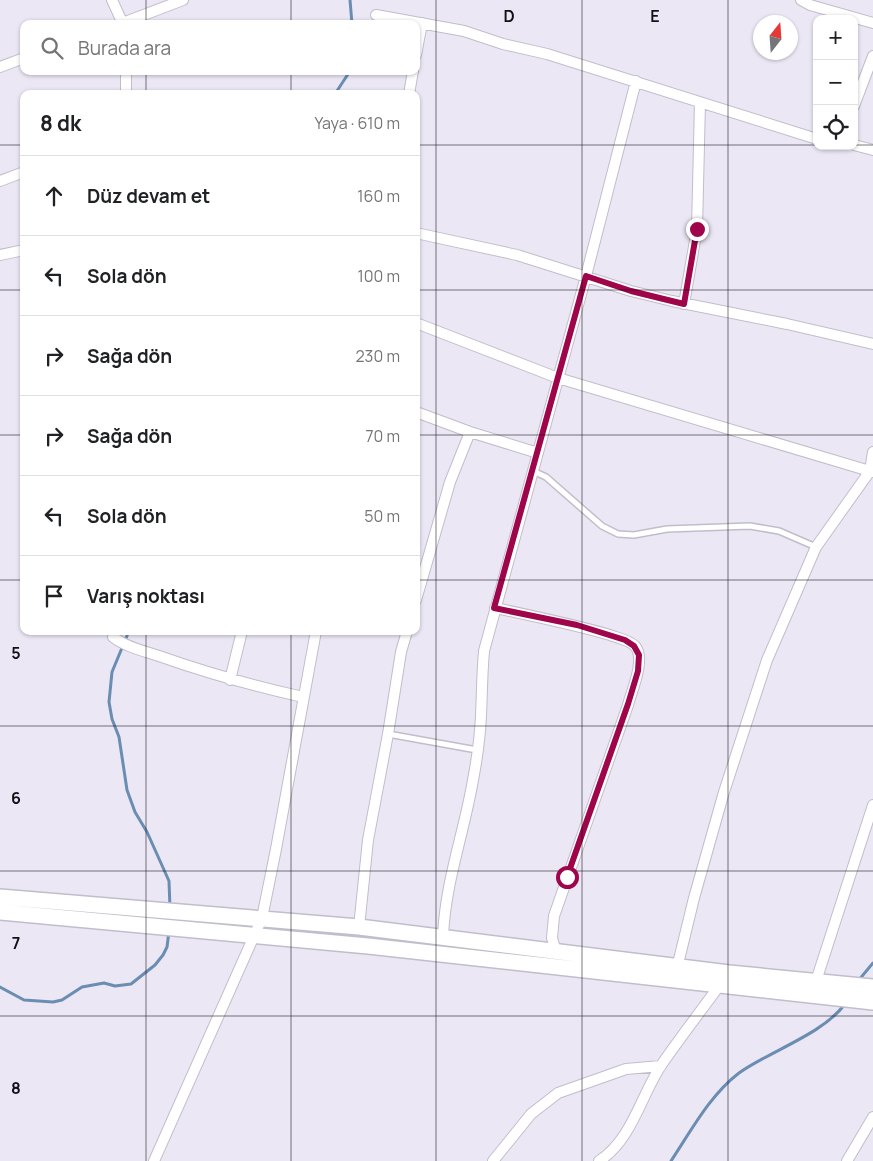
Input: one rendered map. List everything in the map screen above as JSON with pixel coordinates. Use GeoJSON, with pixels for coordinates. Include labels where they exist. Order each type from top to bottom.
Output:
{"type":"FeatureCollection","features":[{"type":"Feature","properties":{"kind":"main road"},"geometry":{"type":"LineString","coordinates":[[0,897],[262,918],[443,937],[556,952],[676,973],[719,986],[867,1002]]}},
{"type":"Feature","properties":{"kind":"main road"},"geometry":{"type":"LineString","coordinates":[[0,912],[676,973],[816,981],[871,987]]}},
{"type":"Feature","properties":{"kind":"street"},"geometry":{"type":"LineString","coordinates":[[112,0],[120,20]]}},
{"type":"Feature","properties":{"kind":"street"},"geometry":{"type":"LineString","coordinates":[[132,20],[183,0]]}},
{"type":"Feature","properties":{"kind":"street"},"geometry":{"type":"LineString","coordinates":[[801,0],[810,5],[873,23]]}},
{"type":"Feature","properties":{"kind":"street"},"geometry":{"type":"LineString","coordinates":[[376,15],[402,20]]}},
{"type":"Feature","properties":{"kind":"street"},"geometry":{"type":"LineString","coordinates":[[420,34],[422,24],[464,31],[503,44],[547,54],[636,81],[813,138]]}},
{"type":"Feature","properties":{"kind":"street"},"geometry":{"type":"LineString","coordinates":[[854,105],[873,56]]}},
{"type":"Feature","properties":{"kind":"street"},"geometry":{"type":"LineString","coordinates":[[0,67],[20,60]]}},
{"type":"Feature","properties":{"kind":"street"},"geometry":{"type":"LineString","coordinates":[[126,75],[126,90]]}},
{"type":"Feature","properties":{"kind":"street"},"geometry":{"type":"LineString","coordinates":[[410,90],[412,75]]}},
{"type":"Feature","properties":{"kind":"street"},"geometry":{"type":"LineString","coordinates":[[443,937],[446,899],[463,830],[477,750],[481,718],[484,651],[494,608],[586,276],[636,81]]}},
{"type":"Feature","properties":{"kind":"street"},"geometry":{"type":"LineString","coordinates":[[684,304],[697,229],[700,102]]}},
{"type":"Feature","properties":{"kind":"street"},"geometry":{"type":"LineString","coordinates":[[858,146],[873,150]]}},
{"type":"Feature","properties":{"kind":"street"},"geometry":{"type":"LineString","coordinates":[[0,181],[20,174]]}},
{"type":"Feature","properties":{"kind":"street"},"geometry":{"type":"LineString","coordinates":[[420,234],[517,255],[631,291],[684,304],[787,324],[873,344]]}},
{"type":"Feature","properties":{"kind":"street"},"geometry":{"type":"LineString","coordinates":[[0,255],[20,251]]}},
{"type":"Feature","properties":{"kind":"street"},"geometry":{"type":"LineString","coordinates":[[420,326],[558,378],[872,471]]}},
{"type":"Feature","properties":{"kind":"street"},"geometry":{"type":"LineString","coordinates":[[420,413],[470,432],[538,453]]}},
{"type":"Feature","properties":{"kind":"street"},"geometry":{"type":"LineString","coordinates":[[420,586],[450,482],[470,432]]}},
{"type":"Feature","properties":{"kind":"street"},"geometry":{"type":"LineString","coordinates":[[676,973],[694,898],[724,792],[767,660],[816,547],[872,471],[873,452]]}},
{"type":"Feature","properties":{"kind":"street"},"geometry":{"type":"LineString","coordinates":[[494,608],[577,625],[625,640],[634,646],[639,655],[638,671],[628,704],[554,916],[552,938],[556,952]]}},
{"type":"Feature","properties":{"kind":"street"},"geometry":{"type":"LineString","coordinates":[[230,680],[241,635]]}},
{"type":"Feature","properties":{"kind":"street"},"geometry":{"type":"LineString","coordinates":[[154,1161],[262,918],[315,635]]}},
{"type":"Feature","properties":{"kind":"street"},"geometry":{"type":"LineString","coordinates":[[359,927],[368,840],[401,652],[406,635]]}},
{"type":"Feature","properties":{"kind":"street"},"geometry":{"type":"LineString","coordinates":[[116,639],[128,645],[230,680],[303,697]]}},
{"type":"Feature","properties":{"kind":"street"},"geometry":{"type":"LineString","coordinates":[[816,981],[873,805]]}},
{"type":"Feature","properties":{"kind":"street"},"geometry":{"type":"LineString","coordinates":[[599,1161],[616,1146],[661,1066],[719,986]]}},
{"type":"Feature","properties":{"kind":"street"},"geometry":{"type":"LineString","coordinates":[[493,1161],[531,1114],[558,1093],[626,1069],[661,1066]]}},
{"type":"Feature","properties":{"kind":"street"},"geometry":{"type":"LineString","coordinates":[[848,1161],[873,1117]]}},
{"type":"Feature","properties":{"kind":"lane"},"geometry":{"type":"LineString","coordinates":[[533,470],[546,477],[602,526],[618,534],[634,535],[667,529],[750,526],[779,531],[816,547]]}},
{"type":"Feature","properties":{"kind":"lane"},"geometry":{"type":"LineString","coordinates":[[388,734],[477,750]]}},
{"type":"Feature","properties":{"kind":"waterway"},"geometry":{"type":"LineString","coordinates":[[350,0],[352,20]]}},
{"type":"Feature","properties":{"kind":"waterway"},"geometry":{"type":"LineString","coordinates":[[338,90],[347,75]]}},
{"type":"Feature","properties":{"kind":"waterway"},"geometry":{"type":"LineString","coordinates":[[127,635],[112,672],[109,702],[112,719],[119,737],[127,790],[135,812],[147,832],[169,881],[170,908]]}},
{"type":"Feature","properties":{"kind":"waterway"},"geometry":{"type":"LineString","coordinates":[[0,987],[24,1000],[53,1002],[62,1000],[82,987],[104,983],[115,986],[131,984],[155,965],[163,955],[167,947],[169,931]]}},
{"type":"Feature","properties":{"kind":"waterway"},"geometry":{"type":"LineString","coordinates":[[858,981],[873,963]]}},
{"type":"Feature","properties":{"kind":"waterway"},"geometry":{"type":"LineString","coordinates":[[671,1161],[710,1103],[729,1082],[752,1065],[824,1024],[845,1004]]}},
{"type":"Feature","properties":{"kind":"route"},"geometry":{"type":"LineString","coordinates":[[567,877],[628,704],[638,671],[639,655],[634,646],[625,640],[577,625],[494,608],[586,276],[631,291],[684,304],[697,229]]}}]}
